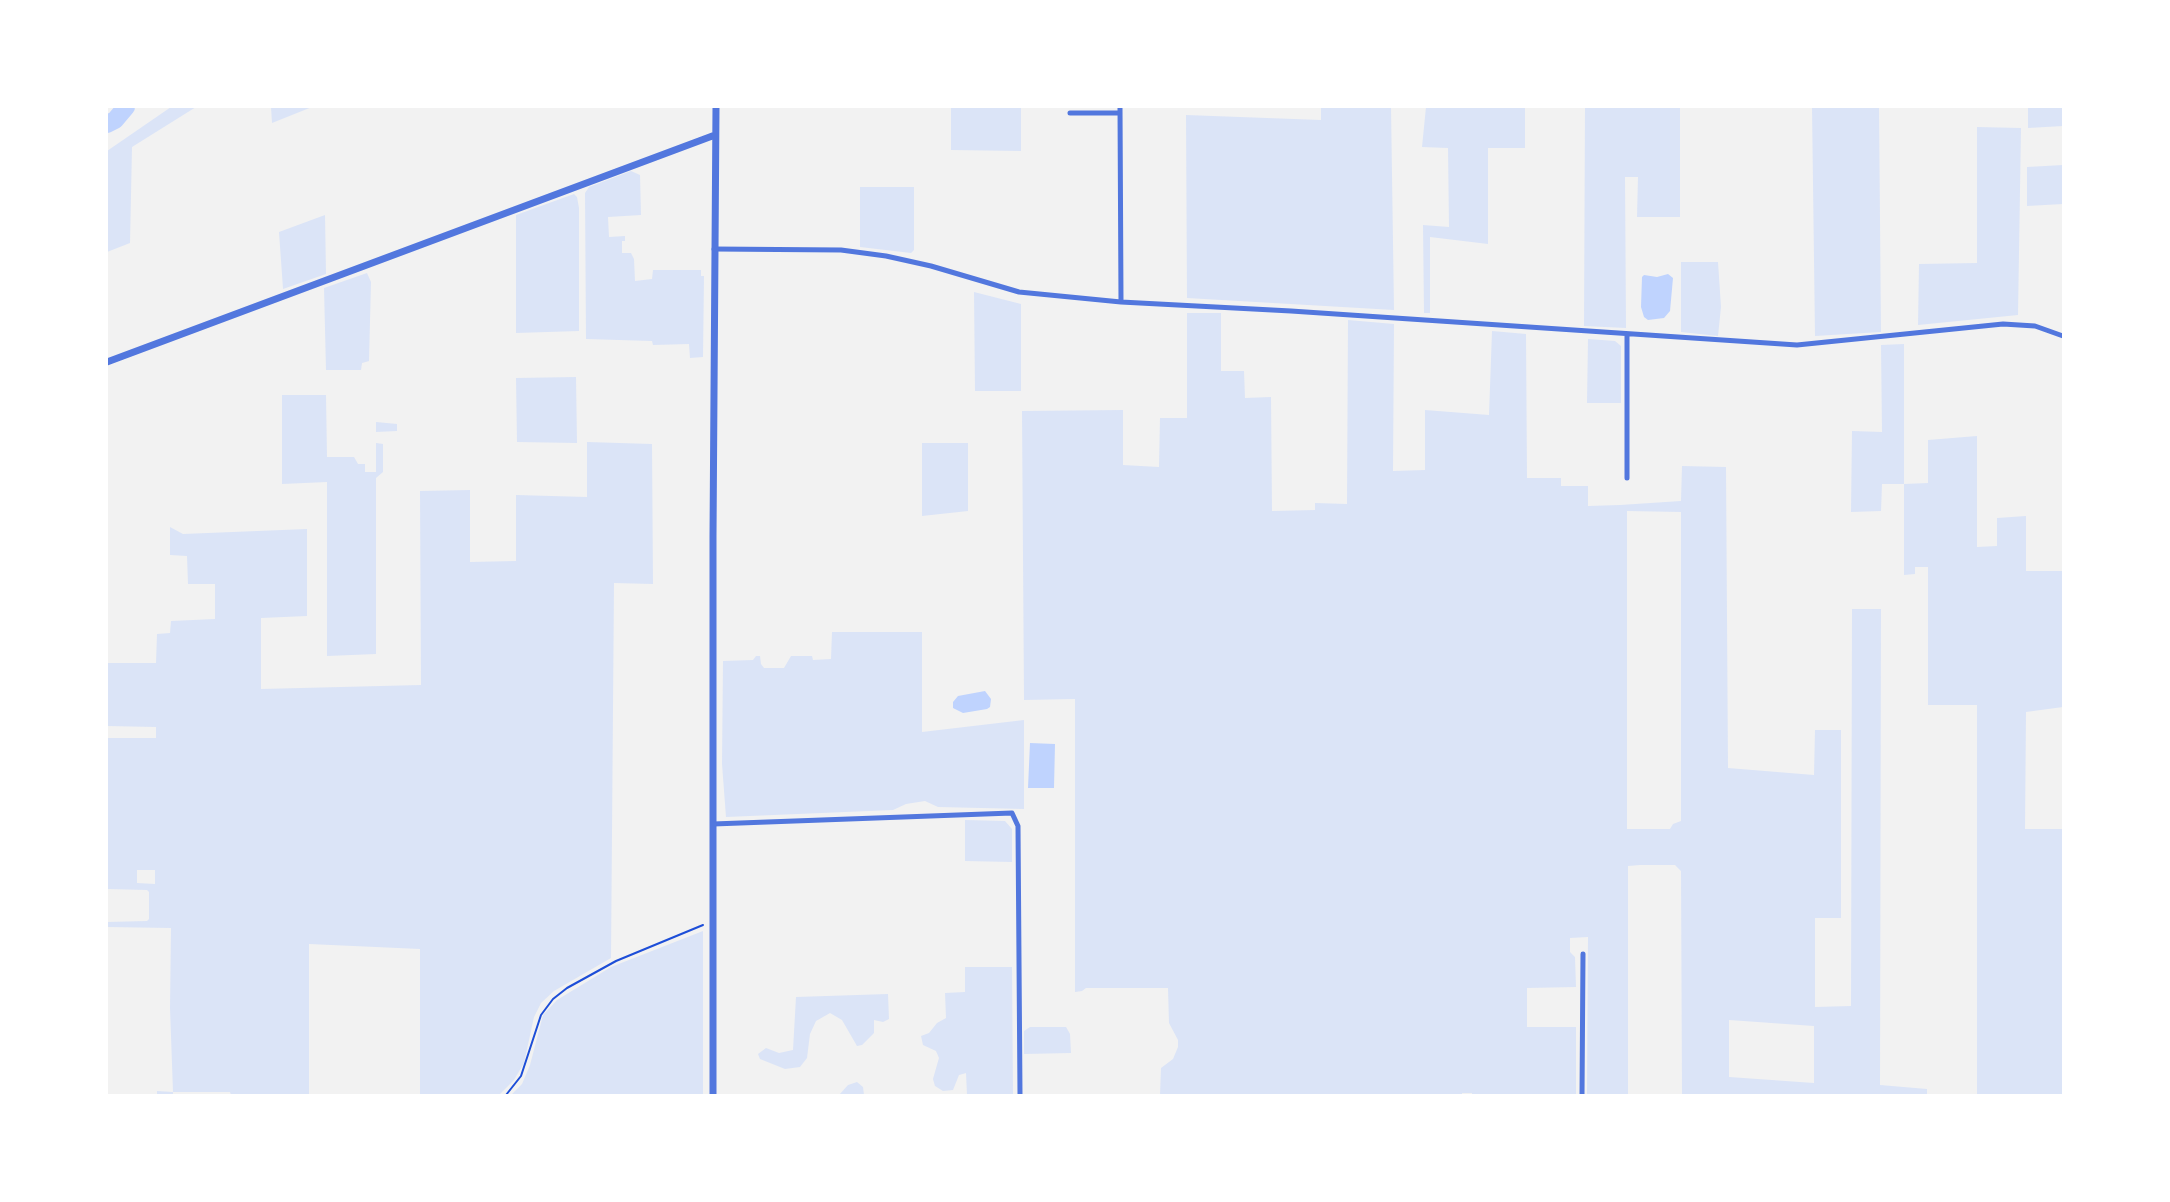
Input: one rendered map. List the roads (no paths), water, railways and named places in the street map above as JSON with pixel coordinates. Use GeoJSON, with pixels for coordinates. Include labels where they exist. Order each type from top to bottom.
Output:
{"type":"FeatureCollection","features":[{"type":"Feature","properties":{"kind":"street"},"geometry":{"type":"LineString","coordinates":[[713,1095],[716,107]]}},
{"type":"Feature","properties":{"kind":"street"},"geometry":{"type":"LineString","coordinates":[[1070,114],[1120,110],[1121,302]]}},
{"type":"Feature","properties":{"kind":"street"},"geometry":{"type":"LineString","coordinates":[[107,362],[715,135]]}},
{"type":"Feature","properties":{"kind":"street"},"geometry":{"type":"LineString","coordinates":[[714,249],[841,250],[932,266],[1019,292],[1121,302],[1797,345],[2003,324],[2035,326],[2063,336]]}},
{"type":"Feature","properties":{"kind":"street"},"geometry":{"type":"LineString","coordinates":[[1627,334],[1627,478]]}},
{"type":"Feature","properties":{"kind":"street"},"geometry":{"type":"LineString","coordinates":[[713,824],[1002,812],[1015,815],[1018,827],[1020,1095]]}},
{"type":"Feature","properties":{"kind":"street"},"geometry":{"type":"LineString","coordinates":[[1583,954],[1583,1095]]}},
{"type":"Feature","properties":{"kind":"water"},"geometry":{"type":"Polygon","coordinates":[[[1668,274],[1673,278],[1670,311],[1664,318],[1648,320],[1641,307],[1642,277],[1668,274]]]}},
{"type":"Feature","properties":{"kind":"water"},"geometry":{"type":"Polygon","coordinates":[[[985,691],[991,699],[987,709],[963,713],[953,708],[953,702],[958,696],[985,691]]]}},
{"type":"Feature","properties":{"kind":"water"},"geometry":{"type":"Polygon","coordinates":[[[1030,743],[1055,744],[1054,788],[1028,788],[1030,743]]]}},
{"type":"Feature","properties":{"kind":"waterway"},"geometry":{"type":"LineString","coordinates":[[107,124],[115,120],[126,107]]}}]}
